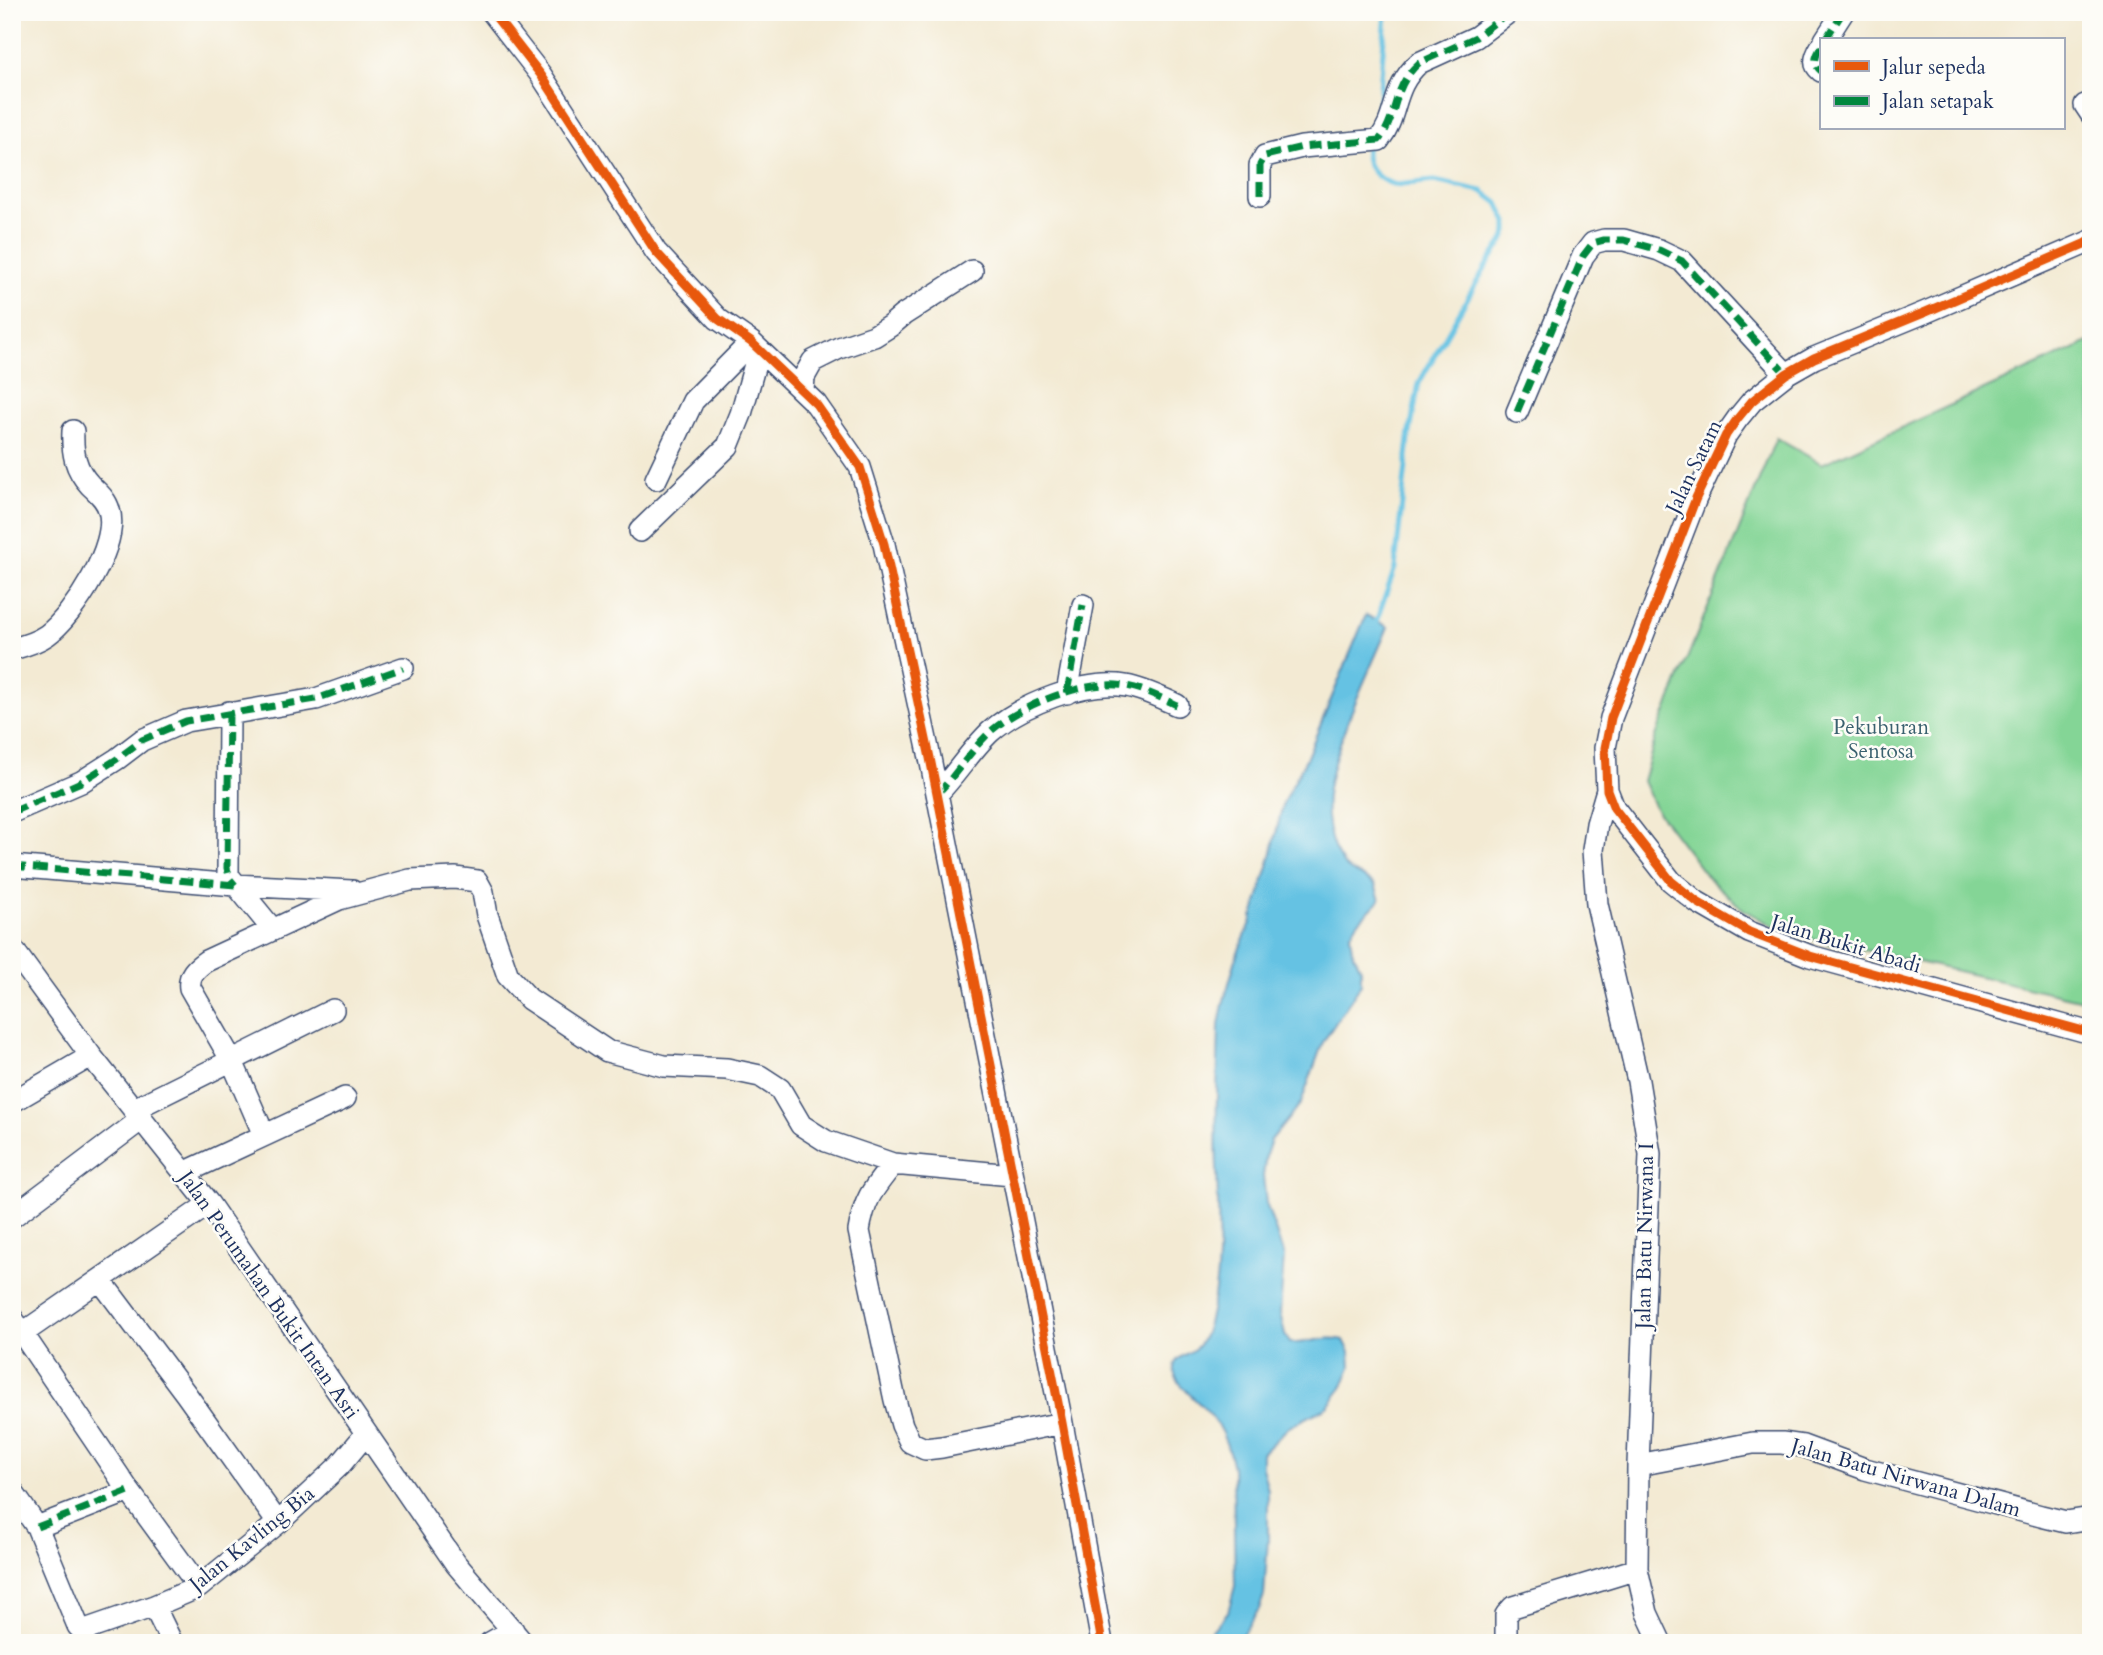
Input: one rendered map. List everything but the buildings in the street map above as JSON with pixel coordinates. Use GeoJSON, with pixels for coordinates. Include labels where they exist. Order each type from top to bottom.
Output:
{"type":"FeatureCollection","features":[{"type":"Feature","properties":{"kind":"street"},"geometry":{"type":"LineString","coordinates":[[492,12],[541,75],[656,252],[718,319],[755,346],[816,404],[860,467],[884,544],[937,794],[1062,1423],[1102,1643]]}},
{"type":"Feature","properties":{"kind":"street"},"geometry":{"type":"LineString","coordinates":[[1260,196],[1260,165],[1265,156],[1302,147],[1380,140],[1404,78],[1419,63],[1476,37],[1509,12]]}},
{"type":"Feature","properties":{"kind":"street"},"geometry":{"type":"LineString","coordinates":[[1826,38],[1843,12]]}},
{"type":"Feature","properties":{"kind":"street"},"geometry":{"type":"LineString","coordinates":[[1820,49],[1815,61],[1820,70]]}},
{"type":"Feature","properties":{"kind":"street"},"geometry":{"type":"LineString","coordinates":[[1517,412],[1583,256],[1593,243],[1604,240],[1636,243],[1682,261],[1786,374]]}},
{"type":"Feature","properties":{"kind":"street","name":"Jalan Satam"},"geometry":{"type":"LineString","coordinates":[[1607,790],[1605,748],[1611,718],[1696,498],[1726,435],[1752,401],[1786,374],[1814,358],[2091,241]]}},
{"type":"Feature","properties":{"kind":"street"},"geometry":{"type":"LineString","coordinates":[[803,391],[804,377],[813,361],[839,348],[874,336],[972,271]]}},
{"type":"Feature","properties":{"kind":"street"},"geometry":{"type":"LineString","coordinates":[[656,479],[693,401],[755,346]]}},
{"type":"Feature","properties":{"kind":"street"},"geometry":{"type":"LineString","coordinates":[[640,531],[728,446],[741,414],[755,346]]}},
{"type":"Feature","properties":{"kind":"street"},"geometry":{"type":"LineString","coordinates":[[12,649],[46,635],[62,621],[97,570],[109,533],[111,518],[103,496],[87,482],[77,466],[72,447],[73,431]]}},
{"type":"Feature","properties":{"kind":"street"},"geometry":{"type":"LineString","coordinates":[[1067,693],[1083,605]]}},
{"type":"Feature","properties":{"kind":"street"},"geometry":{"type":"LineString","coordinates":[[12,812],[80,782],[142,740],[166,728],[229,712],[316,699],[403,668]]}},
{"type":"Feature","properties":{"kind":"street"},"geometry":{"type":"LineString","coordinates":[[937,794],[984,739],[1015,713],[1040,701],[1107,685],[1126,686],[1177,705]]}},
{"type":"Feature","properties":{"kind":"street"},"geometry":{"type":"LineString","coordinates":[[229,712],[227,868],[230,879],[273,930]]}},
{"type":"Feature","properties":{"kind":"street","name":"Jalan Bukit Abadi"},"geometry":{"type":"LineString","coordinates":[[1607,790],[1615,808],[1671,881],[1697,902],[1749,932],[1810,956],[2091,1033]]}},
{"type":"Feature","properties":{"kind":"street","name":"Jalan Batu Nirwana I"},"geometry":{"type":"LineString","coordinates":[[1607,790],[1593,850],[1597,904],[1637,1081],[1650,1154],[1638,1465],[1637,1569],[1647,1613],[1661,1643]]}},
{"type":"Feature","properties":{"kind":"street"},"geometry":{"type":"LineString","coordinates":[[12,866],[236,885],[364,892]]}},
{"type":"Feature","properties":{"kind":"street"},"geometry":{"type":"LineString","coordinates":[[264,1135],[232,1061],[190,988],[191,975],[206,961],[339,899],[411,880],[455,878],[477,881],[483,892],[487,915],[508,976],[529,999],[607,1051],[664,1066],[727,1069],[760,1076],[780,1089],[801,1125],[826,1141],[893,1164],[1012,1175]]}},
{"type":"Feature","properties":{"kind":"street","name":"Jalan Perumahan Bukit Intan Asri"},"geometry":{"type":"LineString","coordinates":[[12,948],[91,1056],[209,1204],[456,1564],[518,1636]]}},
{"type":"Feature","properties":{"kind":"street"},"geometry":{"type":"LineString","coordinates":[[12,1217],[138,1114],[232,1061],[333,1010]]}},
{"type":"Feature","properties":{"kind":"street"},"geometry":{"type":"LineString","coordinates":[[12,1102],[91,1056]]}},
{"type":"Feature","properties":{"kind":"street"},"geometry":{"type":"LineString","coordinates":[[184,1173],[345,1098]]}},
{"type":"Feature","properties":{"kind":"street"},"geometry":{"type":"LineString","coordinates":[[893,1164],[871,1192],[863,1210],[859,1231],[895,1400],[910,1442],[925,1449],[942,1447],[1062,1423]]}},
{"type":"Feature","properties":{"kind":"street"},"geometry":{"type":"LineString","coordinates":[[199,1587],[129,1492],[18,1325],[101,1281],[209,1204]]}},
{"type":"Feature","properties":{"kind":"street"},"geometry":{"type":"LineString","coordinates":[[101,1281],[187,1394],[278,1523]]}},
{"type":"Feature","properties":{"kind":"street","name":"Jalan Kavling Bia"},"geometry":{"type":"LineString","coordinates":[[37,1527],[78,1626],[85,1630],[199,1587],[278,1523],[340,1465],[366,1434]]}},
{"type":"Feature","properties":{"kind":"street","name":"Jalan Batu Nirwana Dalam"},"geometry":{"type":"LineString","coordinates":[[1638,1465],[1754,1443],[1782,1443],[1802,1446],[1865,1469],[2041,1516],[2066,1522],[2091,1518]]}},
{"type":"Feature","properties":{"kind":"street"},"geometry":{"type":"LineString","coordinates":[[12,1491],[37,1527],[129,1492]]}},
{"type":"Feature","properties":{"kind":"street"},"geometry":{"type":"LineString","coordinates":[[1506,1643],[1506,1615],[1513,1607],[1637,1569]]}},
{"type":"Feature","properties":{"kind":"street"},"geometry":{"type":"LineString","coordinates":[[154,1606],[172,1643]]}},
{"type":"Feature","properties":{"kind":"street"},"geometry":{"type":"LineString","coordinates":[[490,1643],[518,1636]]}},
{"type":"Feature","properties":{"kind":"green space","name":"Pekuburan Sentosa"},"geometry":{"type":"Polygon","coordinates":[[[2091,341],[2091,1002],[1875,952],[1837,946],[1782,931],[1744,910],[1708,878],[1655,808],[1643,781],[1656,736],[1776,438],[1822,464],[2091,341]]]}},
{"type":"Feature","properties":{"kind":"water"},"geometry":{"type":"Polygon","coordinates":[[[1366,615],[1388,627],[1354,706],[1333,767],[1328,788],[1328,828],[1334,848],[1344,865],[1375,885],[1380,900],[1358,922],[1350,935],[1352,950],[1361,969],[1361,984],[1323,1042],[1301,1103],[1271,1140],[1263,1176],[1266,1203],[1284,1256],[1280,1313],[1285,1335],[1290,1343],[1331,1338],[1344,1340],[1350,1352],[1351,1367],[1342,1388],[1327,1407],[1289,1427],[1262,1453],[1262,1467],[1268,1490],[1264,1595],[1240,1643],[1201,1643],[1228,1612],[1235,1586],[1233,1468],[1227,1445],[1217,1424],[1181,1385],[1174,1366],[1203,1339],[1217,1276],[1216,1132],[1219,1025],[1238,952],[1251,923],[1271,856],[1283,803],[1307,757],[1366,615]]]}},
{"type":"Feature","properties":{"kind":"waterway"},"geometry":{"type":"LineString","coordinates":[[1370,137],[1378,115],[1386,12]]}},
{"type":"Feature","properties":{"kind":"waterway"},"geometry":{"type":"LineString","coordinates":[[1367,146],[1369,166],[1383,180],[1396,185],[1434,181],[1482,191],[1498,203],[1507,222],[1503,241],[1419,383],[1409,438],[1395,568],[1375,625]]}},
{"type":"Feature","properties":{"kind":"marked path"},"geometry":{"type":"LineString","coordinates":[[1260,196],[1260,165],[1265,156],[1302,147],[1379,140],[1390,121],[1404,82],[1419,63],[1476,37],[1509,12]]}},
{"type":"Feature","properties":{"kind":"marked path"},"geometry":{"type":"LineString","coordinates":[[1826,38],[1843,12]]}},
{"type":"Feature","properties":{"kind":"marked path"},"geometry":{"type":"LineString","coordinates":[[1820,49],[1816,56],[1820,70]]}},
{"type":"Feature","properties":{"kind":"marked path"},"geometry":{"type":"LineString","coordinates":[[1517,412],[1583,256],[1593,243],[1604,240],[1624,240],[1659,250],[1682,261],[1786,374]]}},
{"type":"Feature","properties":{"kind":"marked path"},"geometry":{"type":"LineString","coordinates":[[1067,693],[1083,605]]}},
{"type":"Feature","properties":{"kind":"marked path"},"geometry":{"type":"LineString","coordinates":[[12,812],[81,782],[142,740],[186,721],[316,699],[403,668]]}},
{"type":"Feature","properties":{"kind":"marked path"},"geometry":{"type":"LineString","coordinates":[[937,794],[990,732],[1018,712],[1054,696],[1092,686],[1126,686],[1146,691],[1177,705]]}},
{"type":"Feature","properties":{"kind":"marked path"},"geometry":{"type":"LineString","coordinates":[[229,712],[227,868],[235,885]]}},
{"type":"Feature","properties":{"kind":"marked path"},"geometry":{"type":"LineString","coordinates":[[12,866],[235,885]]}},
{"type":"Feature","properties":{"kind":"marked path"},"geometry":{"type":"LineString","coordinates":[[37,1527],[129,1491]]}},
{"type":"Feature","properties":{"kind":"cycle path"},"geometry":{"type":"LineString","coordinates":[[492,12],[541,75],[656,252],[718,319],[751,342],[816,404],[860,467],[884,544],[930,758],[1062,1423],[1102,1643]]}},
{"type":"Feature","properties":{"kind":"cycle path"},"geometry":{"type":"LineString","coordinates":[[2091,241],[1814,358],[1786,374],[1752,401],[1726,435],[1696,498],[1611,718],[1605,748],[1607,790],[1614,808],[1671,881],[1697,902],[1749,932],[1810,956],[2091,1033]]}}]}
